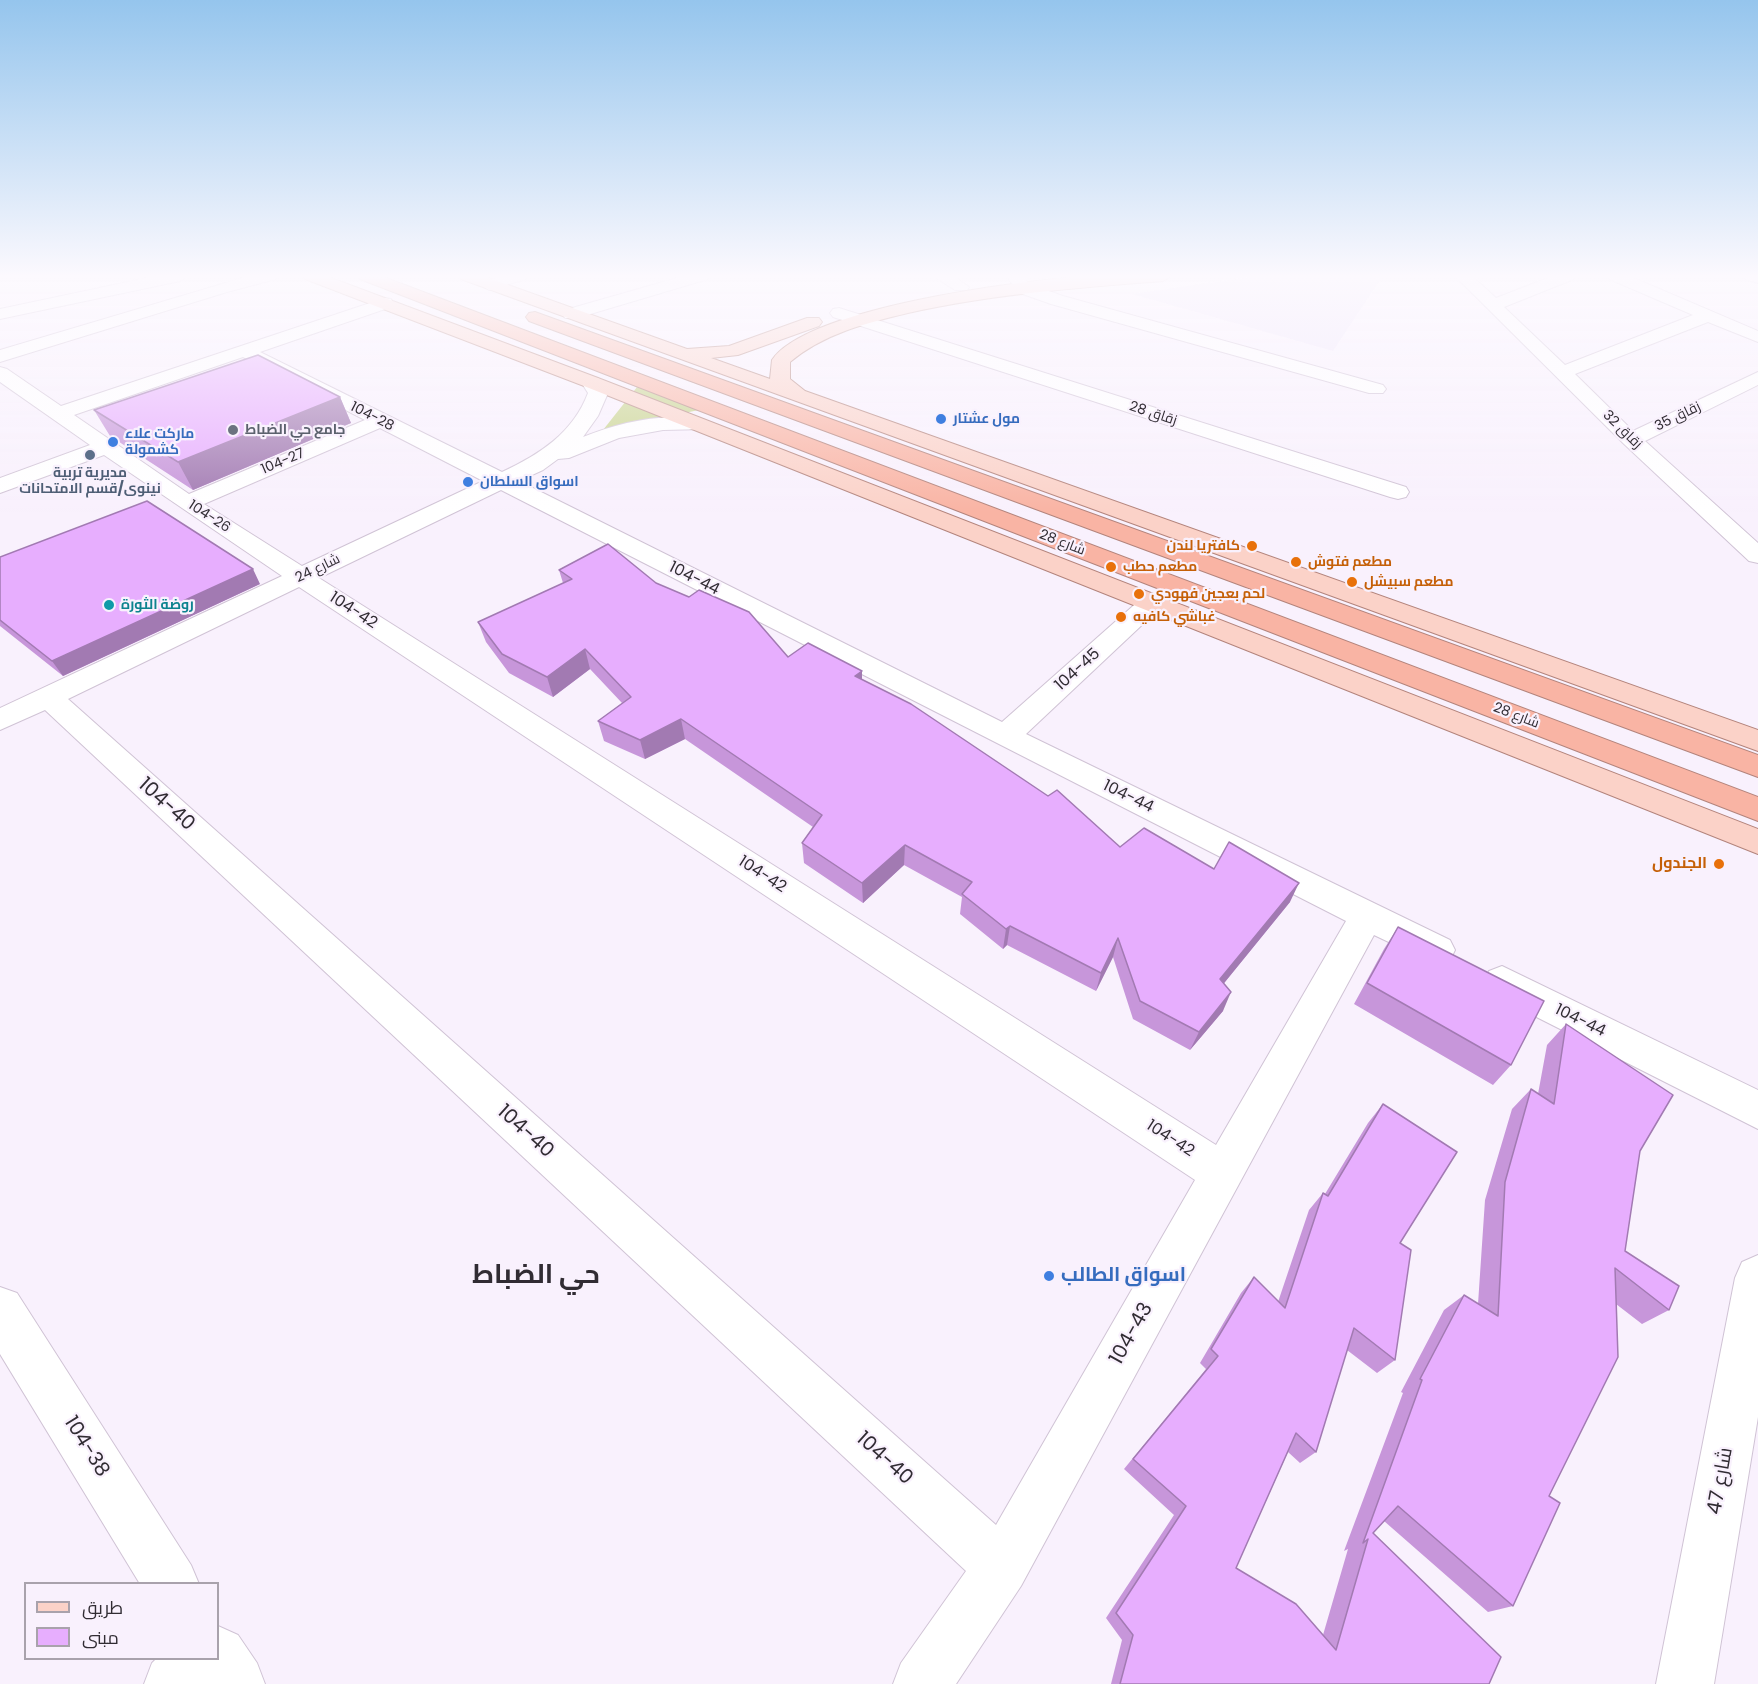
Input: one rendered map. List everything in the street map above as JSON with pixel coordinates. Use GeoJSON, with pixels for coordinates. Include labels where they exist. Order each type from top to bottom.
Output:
{"type":"FeatureCollection","features":[{"type":"Feature","properties":{"kind":"highway","name":"شارع 28"},"geometry":{"type":"LineString","coordinates":[[569,355],[1758,809]]}},
{"type":"Feature","properties":{"kind":"highway","name":"شارع 28"},"geometry":{"type":"LineString","coordinates":[[666,355],[1062,501],[1758,766]]}},
{"type":"Feature","properties":{"kind":"highway"},"geometry":{"type":"LineString","coordinates":[[1004,545],[1024,528]]}},
{"type":"Feature","properties":{"kind":"main road"},"geometry":{"type":"LineString","coordinates":[[519,355],[1758,842]]}},
{"type":"Feature","properties":{"kind":"main road"},"geometry":{"type":"LineString","coordinates":[[684,355],[801,397],[1062,501],[1758,741]]}},
{"type":"Feature","properties":{"kind":"main road"},"geometry":{"type":"LineString","coordinates":[[787,355],[777,369],[779,377],[783,384],[801,397]]}},
{"type":"Feature","properties":{"kind":"street"},"geometry":{"type":"LineString","coordinates":[[58,414],[233,355]]}},
{"type":"Feature","properties":{"kind":"street","name":"104-28"},"geometry":{"type":"LineString","coordinates":[[251,355],[500,481]]}},
{"type":"Feature","properties":{"kind":"street","name":"زقاق 28"},"geometry":{"type":"LineString","coordinates":[[965,355],[1398,492]]}},
{"type":"Feature","properties":{"kind":"street"},"geometry":{"type":"LineString","coordinates":[[1253,355],[1376,389]]}},
{"type":"Feature","properties":{"kind":"street","name":"زقاق 32"},"geometry":{"type":"LineString","coordinates":[[1545,355],[1631,440],[1758,556]]}},
{"type":"Feature","properties":{"kind":"street"},"geometry":{"type":"LineString","coordinates":[[1563,372],[1608,355]]}},
{"type":"Feature","properties":{"kind":"street","name":"104-26"},"geometry":{"type":"LineString","coordinates":[[0,373],[187,503],[301,577]]}},
{"type":"Feature","properties":{"kind":"street","name":"زقاق 35"},"geometry":{"type":"LineString","coordinates":[[1631,440],[1758,378]]}},
{"type":"Feature","properties":{"kind":"street","name":"شارع 24"},"geometry":{"type":"LineString","coordinates":[[0,720],[535,465],[579,431],[589,416],[598,393],[591,382]]}},
{"type":"Feature","properties":{"kind":"street","name":"104-27"},"geometry":{"type":"LineString","coordinates":[[187,503],[380,421]]}},
{"type":"Feature","properties":{"kind":"street"},"geometry":{"type":"LineString","coordinates":[[535,465],[599,437],[631,428],[668,423],[699,425]]}},
{"type":"Feature","properties":{"kind":"street"},"geometry":{"type":"LineString","coordinates":[[0,486],[106,447]]}},
{"type":"Feature","properties":{"kind":"street","name":"104-44"},"geometry":{"type":"LineString","coordinates":[[500,481],[1005,736],[1758,1110]]}},
{"type":"Feature","properties":{"kind":"street","name":"104-42"},"geometry":{"type":"LineString","coordinates":[[301,577],[1222,1173]]}},
{"type":"Feature","properties":{"kind":"street","name":"104-45"},"geometry":{"type":"LineString","coordinates":[[1005,736],[1150,603]]}},
{"type":"Feature","properties":{"kind":"street","name":"104-40"},"geometry":{"type":"LineString","coordinates":[[48,698],[1002,1567]]}},
{"type":"Feature","properties":{"kind":"street","name":"104-43"},"geometry":{"type":"LineString","coordinates":[[922,1684],[1002,1567],[1367,915]]}},
{"type":"Feature","properties":{"kind":"street","name":"شارع 47"},"geometry":{"type":"LineString","coordinates":[[1685,1684],[1758,1278]]}},
{"type":"Feature","properties":{"kind":"street","name":"104-38"},"geometry":{"type":"LineString","coordinates":[[0,1310],[171,1582]]}},
{"type":"Feature","properties":{"kind":"street"},"geometry":{"type":"LineString","coordinates":[[219,1657],[236,1684]]}},
{"type":"Feature","properties":{"kind":"street"},"geometry":{"type":"LineString","coordinates":[[173,1684],[197,1660]]}},
{"type":"Feature","properties":{"kind":"green space"},"geometry":{"type":"Polygon","coordinates":[[[637,387],[699,410],[603,430],[637,387]]]}},
{"type":"Feature","properties":{"kind":"building"},"geometry":{"type":"Polygon","coordinates":[[[258,355],[340,397],[178,462],[94,410],[258,355]]]}},
{"type":"Feature","properties":{"kind":"building","name":"روضة الثورة"},"geometry":{"type":"Polygon","coordinates":[[[147,501],[253,569],[52,661],[0,620],[0,557],[147,501]]]}},
{"type":"Feature","properties":{"kind":"building"},"geometry":{"type":"Polygon","coordinates":[[[608,544],[656,583],[689,597],[699,590],[749,612],[788,657],[808,643],[862,671],[855,676],[911,704],[1048,796],[1057,790],[1120,847],[1144,828],[1214,869],[1229,842],[1299,883],[1220,979],[1231,992],[1199,1032],[1140,1001],[1118,938],[1101,973],[1010,926],[1006,929],[962,894],[972,882],[905,845],[862,883],[802,843],[822,815],[681,719],[640,740],[598,721],[631,697],[585,649],[547,677],[502,654],[478,622],[572,579],[559,570],[608,544]]]}},
{"type":"Feature","properties":{"kind":"building"},"geometry":{"type":"Polygon","coordinates":[[[1398,927],[1544,1001],[1511,1065],[1367,983],[1398,927]]]}},
{"type":"Feature","properties":{"kind":"building"},"geometry":{"type":"Polygon","coordinates":[[[1566,1024],[1673,1095],[1640,1151],[1625,1251],[1679,1286],[1669,1310],[1615,1268],[1618,1357],[1549,1496],[1560,1503],[1513,1606],[1398,1506],[1373,1533],[1501,1657],[1489,1684],[1120,1684],[1133,1635],[1116,1613],[1186,1506],[1133,1459],[1218,1356],[1211,1349],[1254,1277],[1285,1308],[1323,1193],[1328,1196],[1383,1104],[1457,1152],[1400,1243],[1411,1250],[1395,1360],[1354,1328],[1316,1452],[1296,1433],[1236,1568],[1296,1604],[1336,1650],[1368,1539],[1363,1543],[1422,1380],[1420,1379],[1464,1295],[1498,1316],[1505,1182],[1531,1089],[1554,1104],[1566,1024]]]}},
{"type":"Feature","properties":{"kind":"place","name":"مول عشتار"},"geometry":{"type":"Point","coordinates":[941,419]}},
{"type":"Feature","properties":{"kind":"place","name":"جامع حي الضباط"},"geometry":{"type":"Point","coordinates":[233,430]}},
{"type":"Feature","properties":{"kind":"place","name":"ماركت علاء كشمولة"},"geometry":{"type":"Point","coordinates":[113,442]}},
{"type":"Feature","properties":{"kind":"place","name":"مديرية تربية نينوى/قسم الامتحانات"},"geometry":{"type":"Point","coordinates":[90,455]}},
{"type":"Feature","properties":{"kind":"place","name":"اسواق السلطان"},"geometry":{"type":"Point","coordinates":[468,482]}},
{"type":"Feature","properties":{"kind":"place","name":"كافتريا لندن"},"geometry":{"type":"Point","coordinates":[1252,546]}},
{"type":"Feature","properties":{"kind":"place","name":"مطعم فتوش"},"geometry":{"type":"Point","coordinates":[1296,562]}},
{"type":"Feature","properties":{"kind":"place","name":"مطعم حطب"},"geometry":{"type":"Point","coordinates":[1111,567]}},
{"type":"Feature","properties":{"kind":"place","name":"مطعم سبيشل"},"geometry":{"type":"Point","coordinates":[1352,582]}},
{"type":"Feature","properties":{"kind":"place","name":"لحم بعجين فهودي"},"geometry":{"type":"Point","coordinates":[1139,594]}},
{"type":"Feature","properties":{"kind":"place","name":"روضة الثورة"},"geometry":{"type":"Point","coordinates":[109,605]}},
{"type":"Feature","properties":{"kind":"place","name":"غباشي كافيه"},"geometry":{"type":"Point","coordinates":[1121,617]}},
{"type":"Feature","properties":{"kind":"place","name":"الجندول"},"geometry":{"type":"Point","coordinates":[1719,864]}},
{"type":"Feature","properties":{"kind":"place","name":"اسواق الطالب"},"geometry":{"type":"Point","coordinates":[1049,1276]}},
{"type":"Feature","properties":{"kind":"district","name":"حي الضباط"},"geometry":{"type":"Point","coordinates":[536,1276]}}]}
